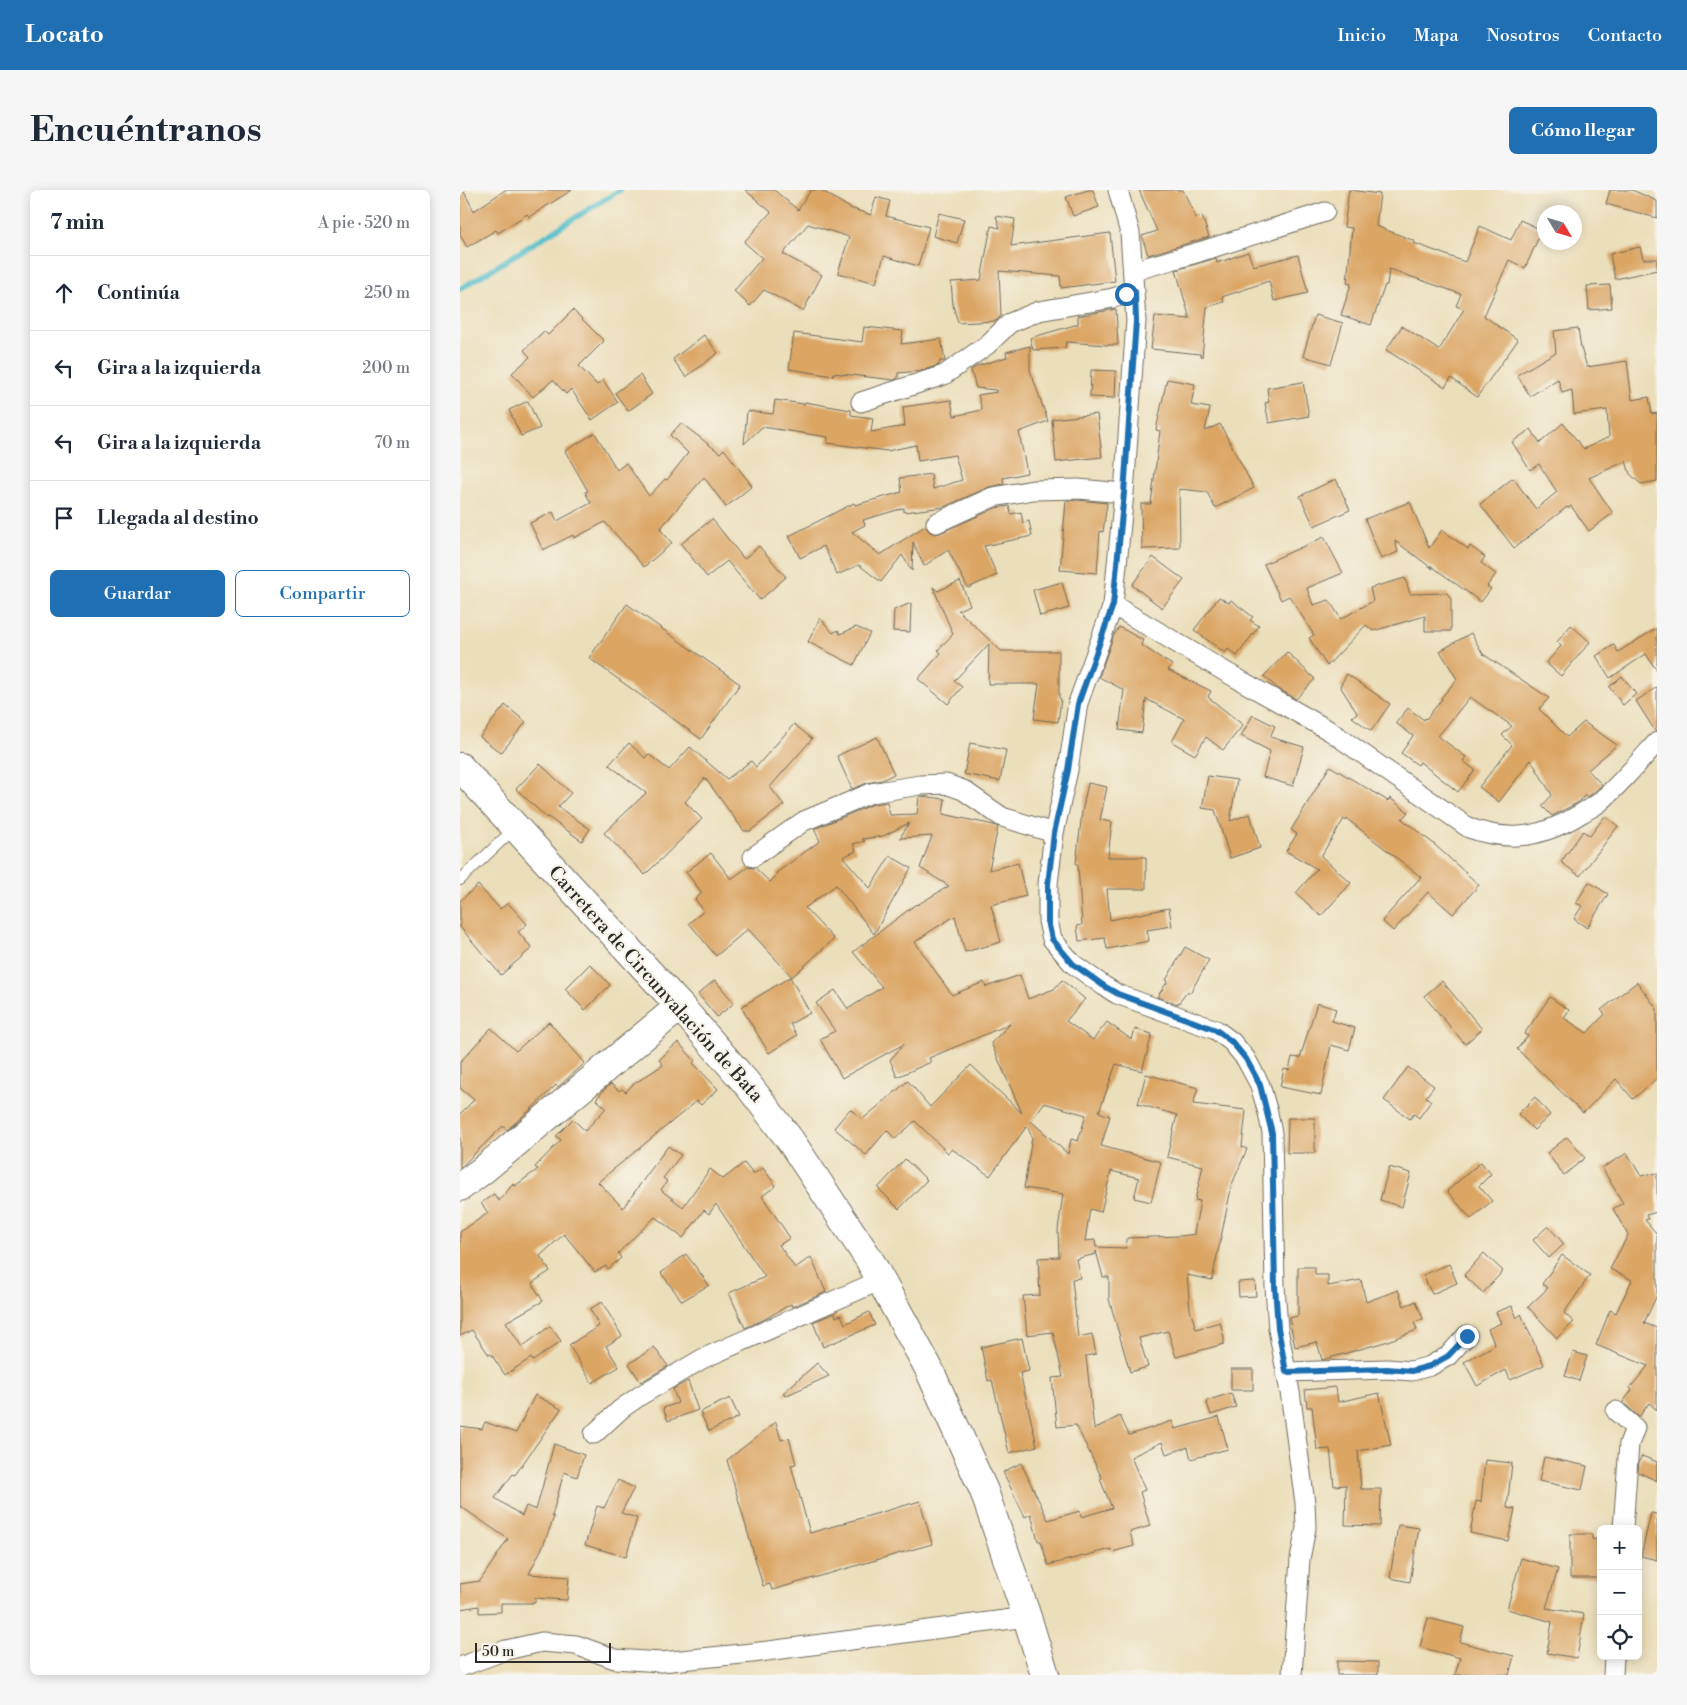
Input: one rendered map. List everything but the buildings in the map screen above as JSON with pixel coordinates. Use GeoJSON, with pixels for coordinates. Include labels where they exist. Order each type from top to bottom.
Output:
{"type":"FeatureCollection","features":[{"type":"Feature","properties":{"kind":"main road","name":"Carretera de Circunvalación de Bata"},"geometry":{"type":"LineString","coordinates":[[460,768],[680,1006],[748,1085],[790,1140],[869,1259],[928,1367],[984,1491],[1027,1616],[1044,1675]]}},
{"type":"Feature","properties":{"kind":"main road"},"geometry":{"type":"LineString","coordinates":[[460,1187],[680,1006]]}},
{"type":"Feature","properties":{"kind":"street"},"geometry":{"type":"LineString","coordinates":[[1118,190],[1130,234],[1136,321],[1124,493],[1113,605],[1078,704],[1068,770],[1054,833],[1048,884],[1048,921],[1052,939],[1073,964],[1118,994],[1216,1030],[1232,1042],[1246,1059],[1260,1085],[1272,1133],[1275,1286],[1278,1328],[1305,1503],[1306,1528],[1300,1559],[1292,1675]]}},
{"type":"Feature","properties":{"kind":"street"},"geometry":{"type":"LineString","coordinates":[[1133,271],[1324,212]]}},
{"type":"Feature","properties":{"kind":"street"},"geometry":{"type":"LineString","coordinates":[[862,402],[944,375],[987,345],[1010,324],[1038,311],[1113,298],[1135,291]]}},
{"type":"Feature","properties":{"kind":"street"},"geometry":{"type":"LineString","coordinates":[[936,523],[993,497],[1033,490],[1078,489],[1124,493]]}},
{"type":"Feature","properties":{"kind":"street"},"geometry":{"type":"LineString","coordinates":[[1113,605],[1330,731],[1469,828],[1489,835],[1523,836],[1546,831],[1568,822],[1600,802],[1657,742]]}},
{"type":"Feature","properties":{"kind":"street"},"geometry":{"type":"LineString","coordinates":[[753,857],[812,818],[871,793],[920,785],[946,784],[963,790],[1002,817],[1054,833]]}},
{"type":"Feature","properties":{"kind":"street"},"geometry":{"type":"LineString","coordinates":[[594,1434],[628,1404],[671,1376],[702,1359],[880,1280]]}},
{"type":"Feature","properties":{"kind":"street"},"geometry":{"type":"LineString","coordinates":[[1286,1372],[1387,1369],[1412,1371],[1430,1366],[1448,1356],[1467,1336]]}},
{"type":"Feature","properties":{"kind":"street"},"geometry":{"type":"LineString","coordinates":[[1616,1411],[1635,1428],[1629,1444],[1623,1525]]}},
{"type":"Feature","properties":{"kind":"street"},"geometry":{"type":"LineString","coordinates":[[460,1667],[506,1650],[542,1642],[576,1645],[615,1660],[661,1662],[752,1653],[1027,1616]]}},
{"type":"Feature","properties":{"kind":"street"},"geometry":{"type":"LineString","coordinates":[[1613,1675],[1614,1660]]}},
{"type":"Feature","properties":{"kind":"lane"},"geometry":{"type":"LineString","coordinates":[[460,880],[516,827]]}},
{"type":"Feature","properties":{"kind":"waterway"},"geometry":{"type":"LineString","coordinates":[[460,289],[620,190]]}},
{"type":"Feature","properties":{"kind":"route"},"geometry":{"type":"LineString","coordinates":[[1126,294],[1135,291],[1136,321],[1124,493],[1113,605],[1078,704],[1068,770],[1054,833],[1048,884],[1048,921],[1052,939],[1073,964],[1104,986],[1118,994],[1216,1030],[1232,1042],[1246,1059],[1260,1085],[1272,1133],[1275,1286],[1278,1328],[1286,1372],[1387,1369],[1412,1371],[1430,1366],[1448,1356],[1467,1336]]}}]}
